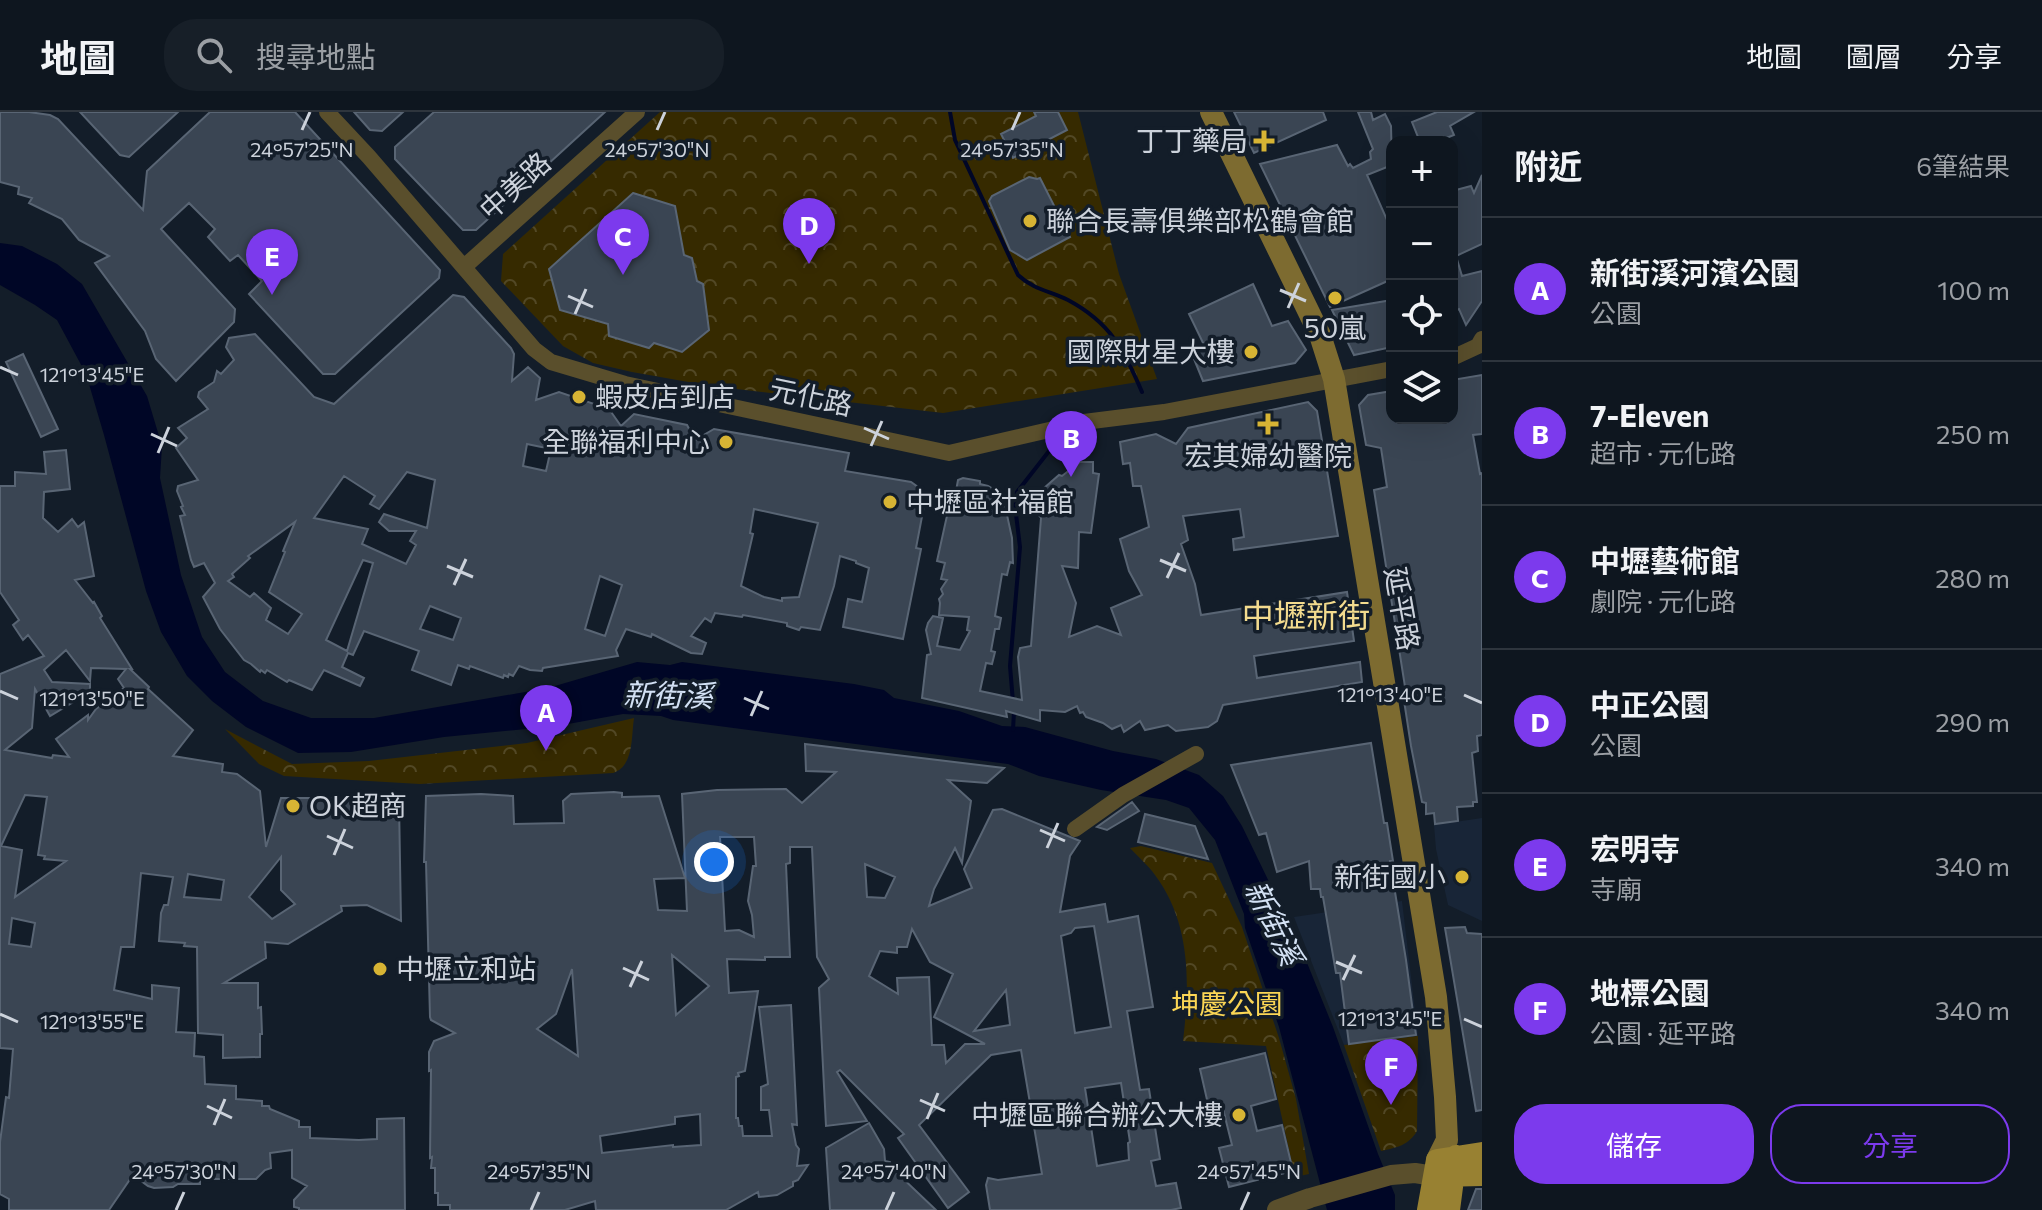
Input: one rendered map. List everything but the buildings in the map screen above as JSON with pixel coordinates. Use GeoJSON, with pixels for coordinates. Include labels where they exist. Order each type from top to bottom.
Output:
{"type":"FeatureCollection","features":[{"type":"Feature","properties":{"kind":"main road","name":"延平路"},"geometry":{"type":"LineString","coordinates":[[1211,112],[1320,335],[1334,379],[1436,997],[1445,1097],[1440,1163],[1428,1210]]}},
{"type":"Feature","properties":{"kind":"main road"},"geometry":{"type":"LineString","coordinates":[[1440,1163],[1482,1153]]}},
{"type":"Feature","properties":{"kind":"main road","name":"延平路"},"geometry":{"type":"LineString","coordinates":[[1440,1163],[1449,1210]]}},
{"type":"Feature","properties":{"kind":"main road"},"geometry":{"type":"LineString","coordinates":[[1440,1163],[1482,1175]]}},
{"type":"Feature","properties":{"kind":"street","name":"元化路"},"geometry":{"type":"LineString","coordinates":[[327,112],[534,349],[551,362],[625,384],[949,453],[1084,422],[1164,412],[1386,370]]}},
{"type":"Feature","properties":{"kind":"street","name":"中美路"},"geometry":{"type":"LineString","coordinates":[[464,267],[637,112]]}},
{"type":"Feature","properties":{"kind":"street"},"geometry":{"type":"LineString","coordinates":[[1458,355],[1478,346],[1482,339]]}},
{"type":"Feature","properties":{"kind":"street"},"geometry":{"type":"LineString","coordinates":[[1075,829],[1123,795],[1196,754]]}},
{"type":"Feature","properties":{"kind":"street"},"geometry":{"type":"LineString","coordinates":[[1277,1210],[1440,1163]]}},
{"type":"Feature","properties":{"kind":"shaded area","name":"新街國小"},"geometry":{"type":"Polygon","coordinates":[[[1482,818],[1482,921],[1448,905],[1434,825],[1482,818]]]}},
{"type":"Feature","properties":{"kind":"shaded area"},"geometry":{"type":"Polygon","coordinates":[[[1402,901],[1418,1036],[1344,1045],[1294,917],[1402,901]]]}},
{"type":"Feature","properties":{"kind":"green space"},"geometry":{"type":"Polygon","coordinates":[[[660,112],[1078,112],[1119,274],[1157,379],[943,413],[711,386],[593,363],[563,346],[501,281],[503,254],[660,112]]]}},
{"type":"Feature","properties":{"kind":"green space"},"geometry":{"type":"Polygon","coordinates":[[[634,718],[628,758],[613,773],[420,784],[284,776],[259,764],[225,729],[292,764],[369,761],[527,743],[634,718]]]}},
{"type":"Feature","properties":{"kind":"green space","name":"坤慶公園"},"geometry":{"type":"Polygon","coordinates":[[[1141,846],[1212,863],[1242,927],[1279,1038],[1296,1099],[1309,1174],[1295,1177],[1266,1046],[1183,1041],[1187,976],[1182,934],[1167,894],[1152,871],[1130,848],[1141,846]]]}},
{"type":"Feature","properties":{"kind":"green space"},"geometry":{"type":"Polygon","coordinates":[[[1418,1036],[1417,1131],[1406,1143],[1381,1151],[1344,1045],[1418,1036]]]}},
{"type":"Feature","properties":{"kind":"water","name":"新街溪"},"geometry":{"type":"Polygon","coordinates":[[[0,243],[22,246],[57,264],[82,284],[147,396],[162,446],[160,478],[181,575],[202,637],[225,672],[263,701],[311,718],[374,718],[548,688],[637,662],[670,665],[682,662],[884,690],[894,698],[959,711],[1002,726],[1025,727],[1113,751],[1156,759],[1199,775],[1223,796],[1242,826],[1301,948],[1395,1195],[1395,1210],[1327,1210],[1279,1027],[1245,928],[1244,914],[1215,840],[1189,808],[1166,800],[1039,776],[1008,764],[661,716],[623,714],[557,726],[444,737],[351,752],[298,753],[246,727],[212,701],[187,676],[161,632],[146,591],[86,374],[57,320],[0,285],[0,243]]]}},
{"type":"Feature","properties":{"kind":"waterway"},"geometry":{"type":"LineString","coordinates":[[950,112],[955,140],[1018,275],[1083,309],[1106,328],[1122,350],[1142,392]]}},
{"type":"Feature","properties":{"kind":"waterway"},"geometry":{"type":"LineString","coordinates":[[1013,702],[1010,666],[1020,547],[1015,506],[1017,492],[1053,446]]}},
{"type":"Feature","properties":{"kind":"waterway"},"geometry":{"type":"LineString","coordinates":[[1013,730],[1014,711]]}},
{"type":"Feature","properties":{"kind":"place","name":"丁丁藥局"},"geometry":{"type":"Point","coordinates":[1264,141]}},
{"type":"Feature","properties":{"kind":"place","name":"聯合長壽俱樂部松鶴會館"},"geometry":{"type":"Point","coordinates":[1030,221]}},
{"type":"Feature","properties":{"kind":"place","name":"中正公園"},"geometry":{"type":"Point","coordinates":[809,264]}},
{"type":"Feature","properties":{"kind":"place","name":"中壢藝術館"},"geometry":{"type":"Point","coordinates":[623,275]}},
{"type":"Feature","properties":{"kind":"place","name":"宏明寺"},"geometry":{"type":"Point","coordinates":[272,295]}},
{"type":"Feature","properties":{"kind":"place","name":"50嵐"},"geometry":{"type":"Point","coordinates":[1335,298]}},
{"type":"Feature","properties":{"kind":"place","name":"國際財星大樓"},"geometry":{"type":"Point","coordinates":[1251,352]}},
{"type":"Feature","properties":{"kind":"place","name":"蝦皮店到店"},"geometry":{"type":"Point","coordinates":[579,397]}},
{"type":"Feature","properties":{"kind":"place","name":"宏其婦幼醫院"},"geometry":{"type":"Point","coordinates":[1268,424]}},
{"type":"Feature","properties":{"kind":"place","name":"全聯福利中心"},"geometry":{"type":"Point","coordinates":[726,442]}},
{"type":"Feature","properties":{"kind":"place","name":"7-Eleven"},"geometry":{"type":"Point","coordinates":[1071,477]}},
{"type":"Feature","properties":{"kind":"place","name":"中壢區社福館"},"geometry":{"type":"Point","coordinates":[890,502]}},
{"type":"Feature","properties":{"kind":"place","name":"新街溪河濱公園"},"geometry":{"type":"Point","coordinates":[546,751]}},
{"type":"Feature","properties":{"kind":"place","name":"OK超商"},"geometry":{"type":"Point","coordinates":[293,806]}},
{"type":"Feature","properties":{"kind":"place","name":"新街國小"},"geometry":{"type":"Point","coordinates":[1462,877]}},
{"type":"Feature","properties":{"kind":"place","name":"中壢立和站"},"geometry":{"type":"Point","coordinates":[380,969]}},
{"type":"Feature","properties":{"kind":"place","name":"地標公園"},"geometry":{"type":"Point","coordinates":[1391,1105]}},
{"type":"Feature","properties":{"kind":"place","name":"中壢區聯合辦公大樓"},"geometry":{"type":"Point","coordinates":[1239,1115]}},
{"type":"Feature","properties":{"kind":"district","name":"中壢新街"},"geometry":{"type":"Point","coordinates":[1306,616]}}]}
